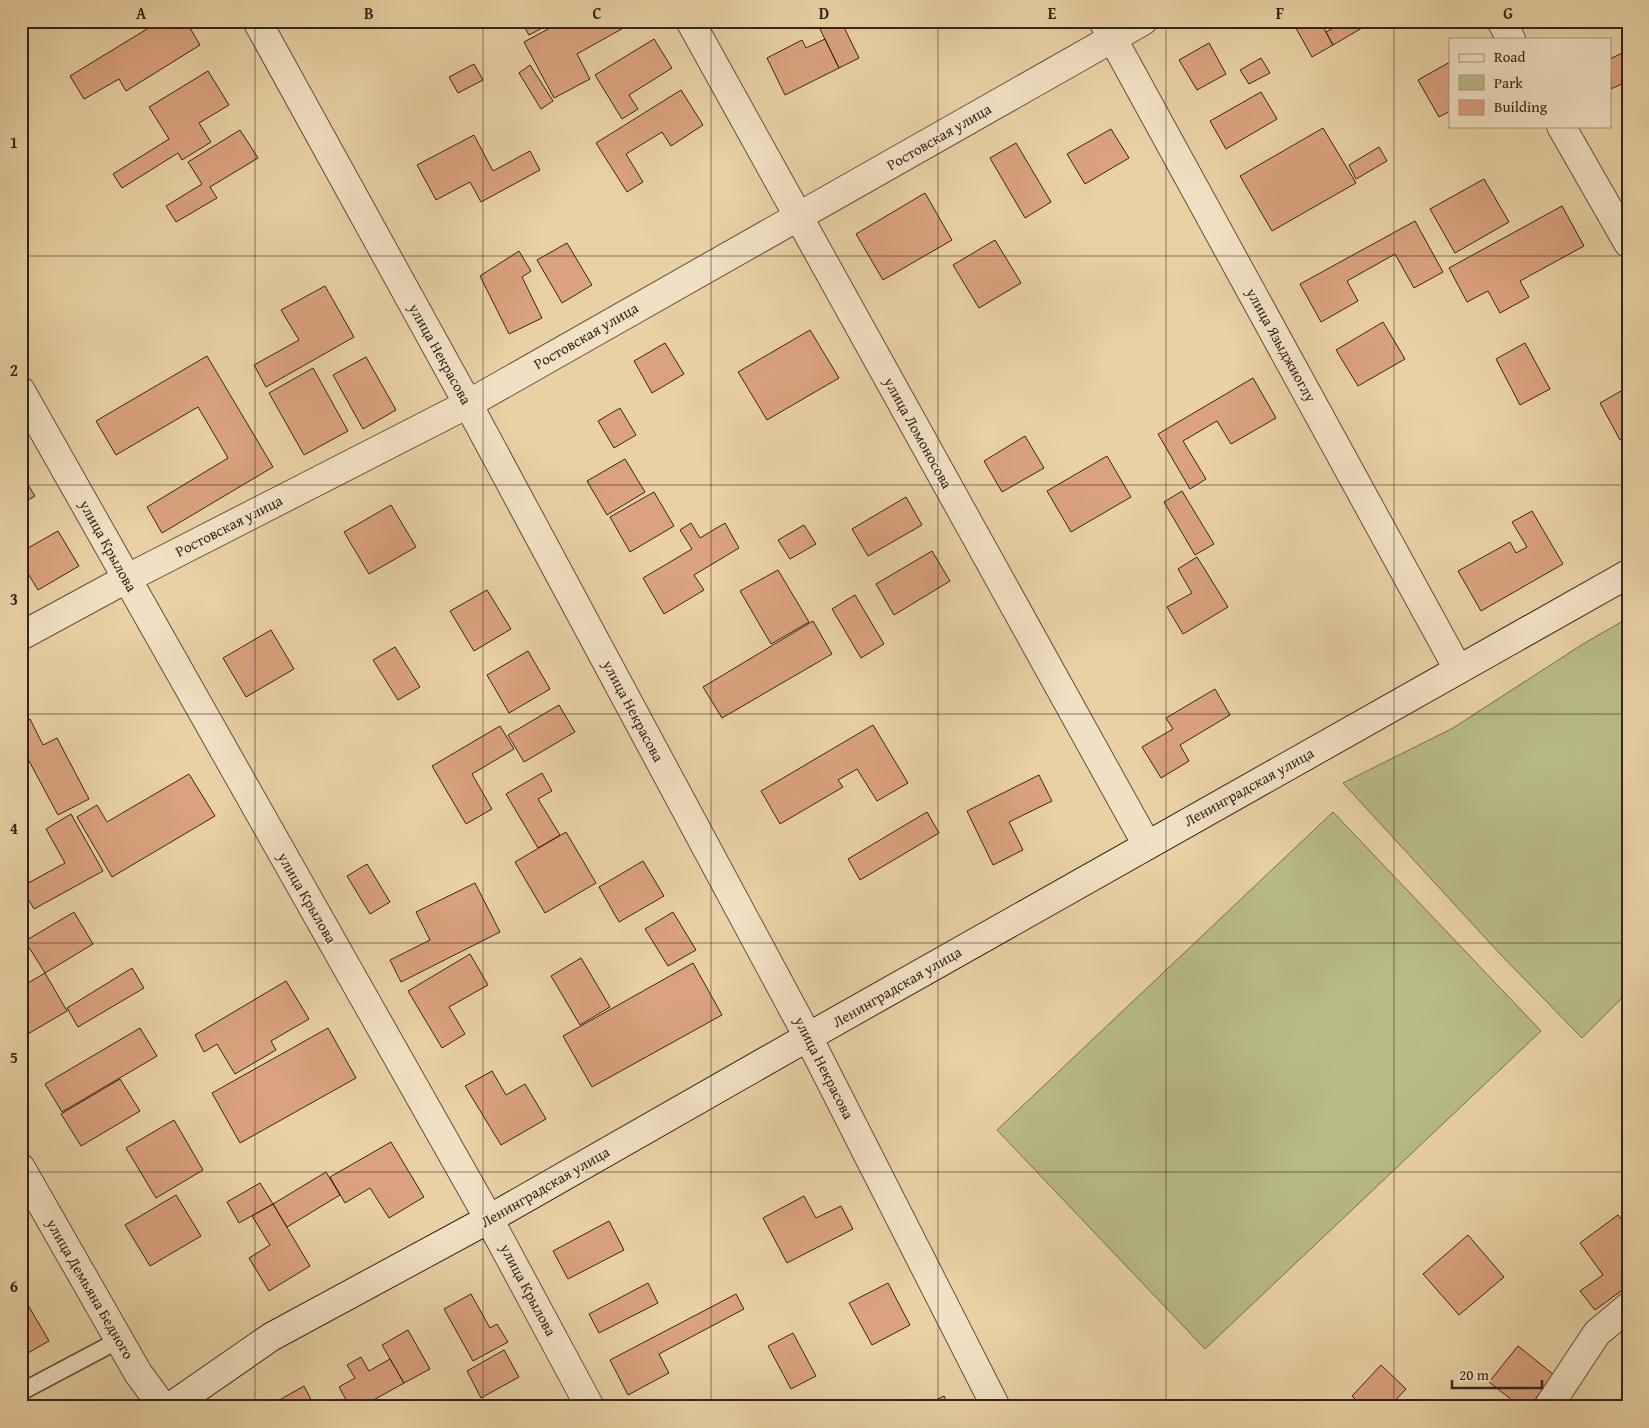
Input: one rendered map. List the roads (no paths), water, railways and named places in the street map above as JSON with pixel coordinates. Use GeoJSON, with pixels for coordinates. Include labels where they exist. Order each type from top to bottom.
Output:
{"type":"FeatureCollection","features":[{"type":"Feature","properties":{"kind":"street","name":"улица Некрасова"},"geometry":{"type":"LineString","coordinates":[[256,21],[468,404],[808,1037],[996,1407]]}},
{"type":"Feature","properties":{"kind":"street","name":"улица Ломоносова"},"geometry":{"type":"LineString","coordinates":[[690,21],[1147,845]]}},
{"type":"Feature","properties":{"kind":"street","name":"Ростовская улица"},"geometry":{"type":"LineString","coordinates":[[21,636],[126,579],[468,404],[798,216],[1108,30],[1143,21]]}},
{"type":"Feature","properties":{"kind":"street"},"geometry":{"type":"LineString","coordinates":[[1501,21],[1510,38]]}},
{"type":"Feature","properties":{"kind":"street","name":"улица Языджиоглу"},"geometry":{"type":"LineString","coordinates":[[1108,30],[1458,670]]}},
{"type":"Feature","properties":{"kind":"street"},"geometry":{"type":"LineString","coordinates":[[1562,128],[1628,244]]}},
{"type":"Feature","properties":{"kind":"street","name":"улица Крылова"},"geometry":{"type":"LineString","coordinates":[[21,391],[489,1219],[590,1407]]}},
{"type":"Feature","properties":{"kind":"street","name":"Ленинградская улица"},"geometry":{"type":"LineString","coordinates":[[170,1407],[271,1337],[489,1219],[1628,574]]}},
{"type":"Feature","properties":{"kind":"street","name":"улица Демьяна Бедного"},"geometry":{"type":"LineString","coordinates":[[21,1168],[138,1373],[163,1407]]}},
{"type":"Feature","properties":{"kind":"street"},"geometry":{"type":"LineString","coordinates":[[1548,1407],[1597,1333],[1628,1307]]}},
{"type":"Feature","properties":{"kind":"lane"},"geometry":{"type":"LineString","coordinates":[[21,1392],[119,1340]]}}]}
